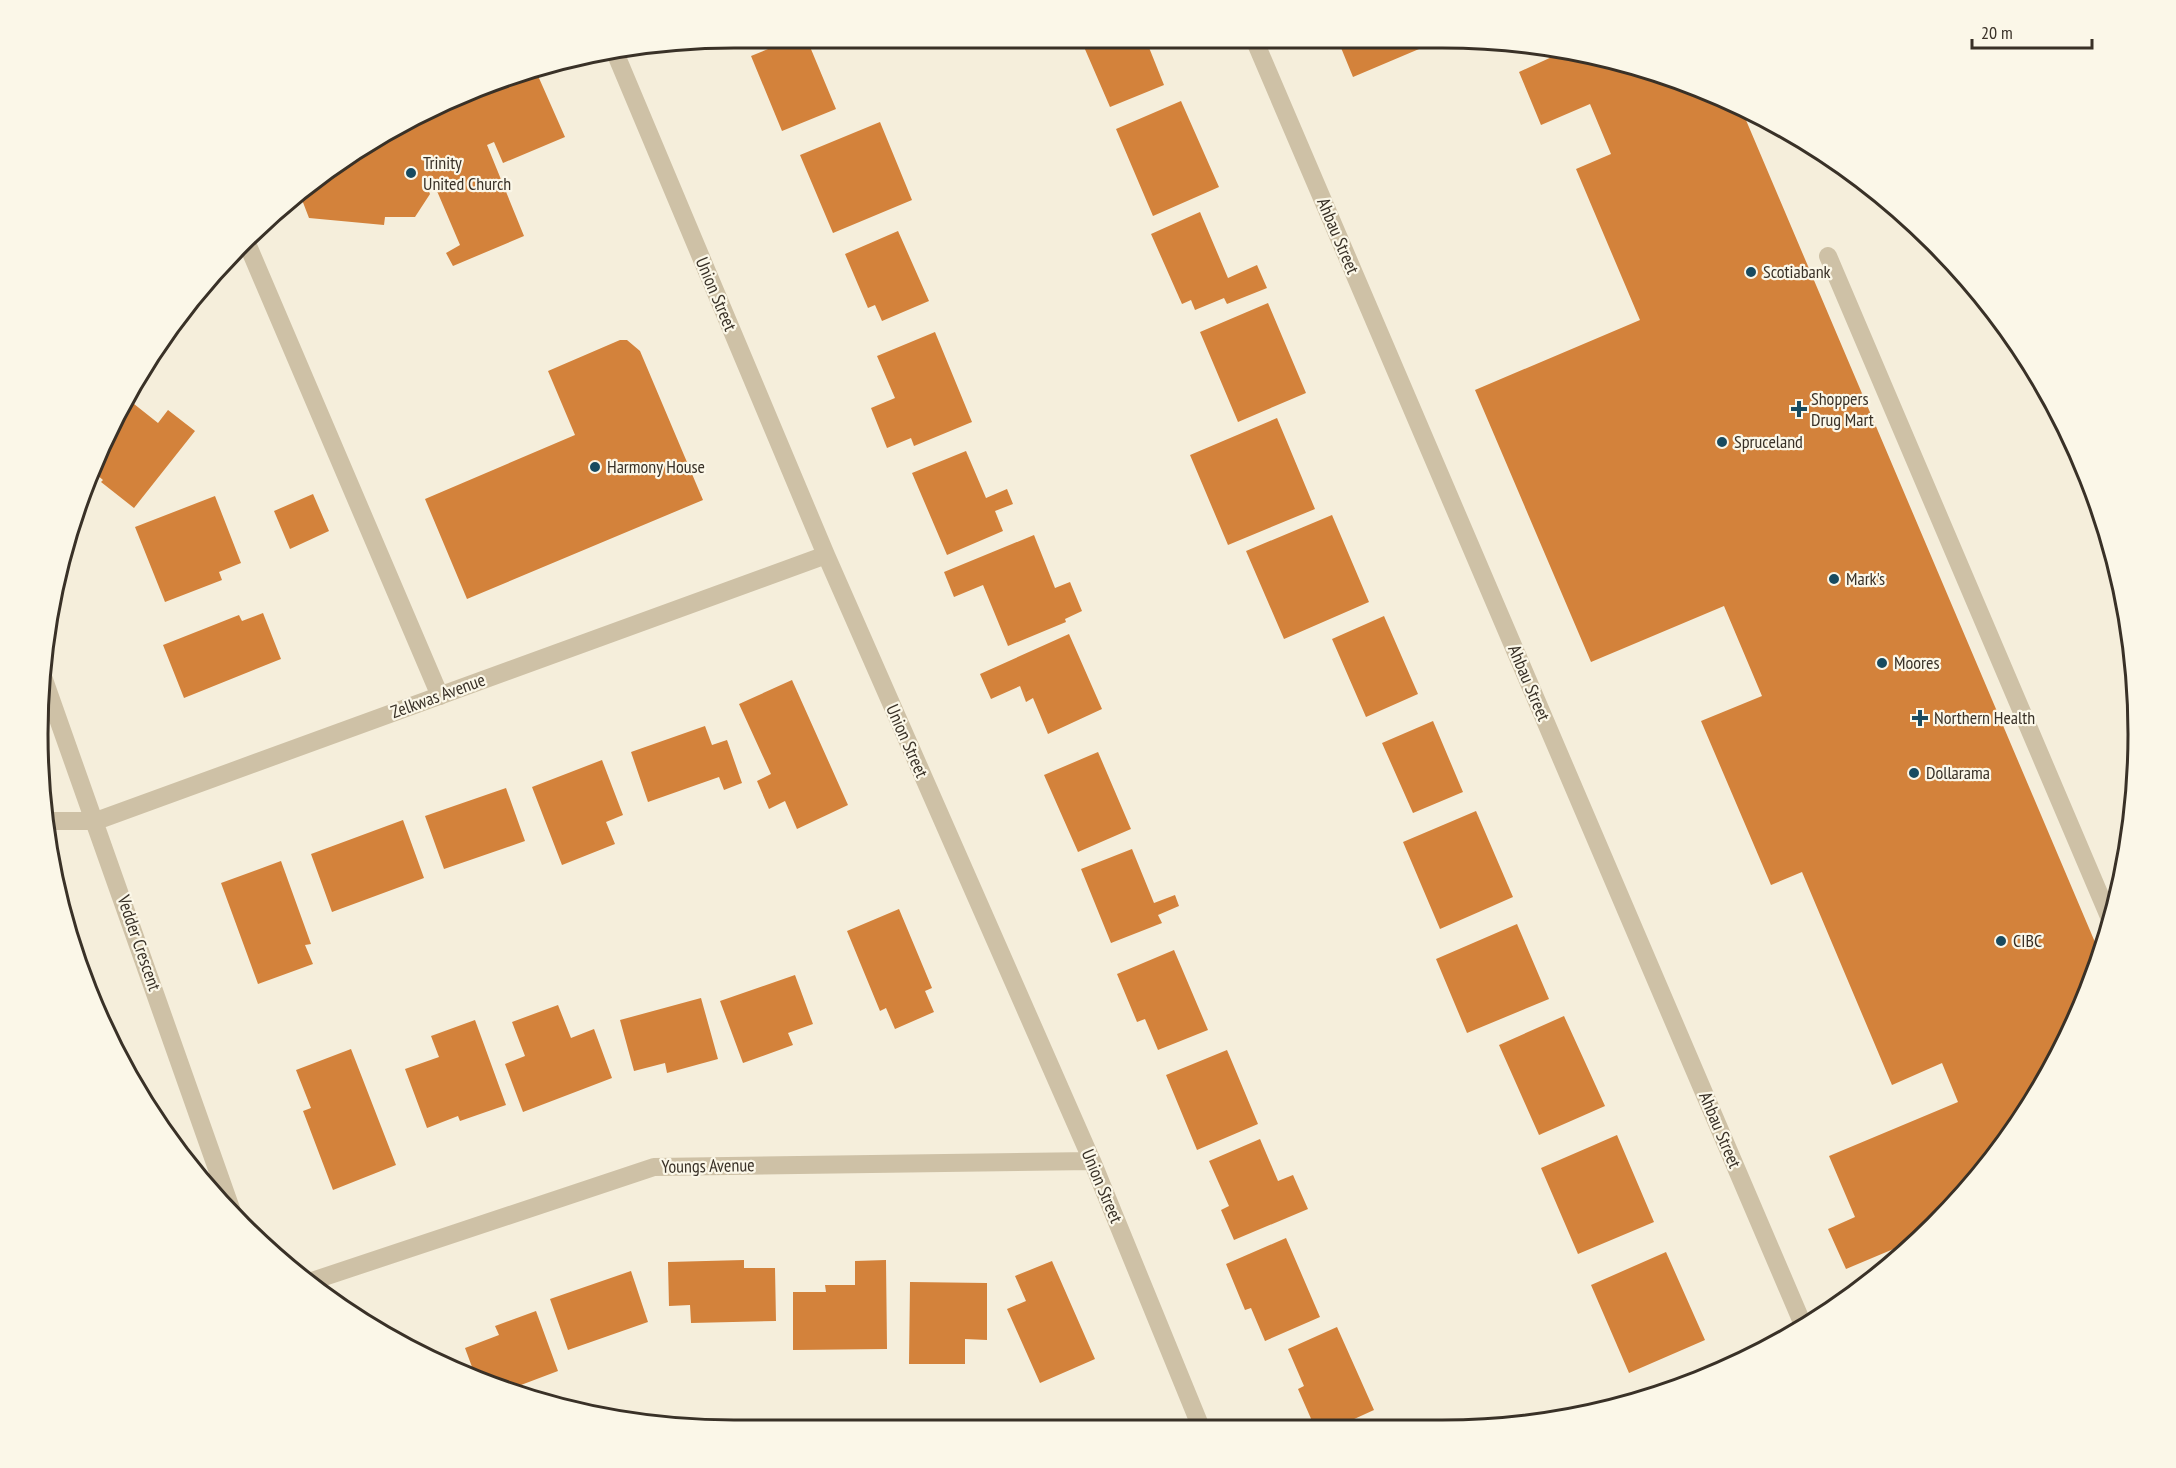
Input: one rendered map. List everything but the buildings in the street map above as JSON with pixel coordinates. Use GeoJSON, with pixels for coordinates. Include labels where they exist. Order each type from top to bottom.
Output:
{"type":"FeatureCollection","features":[{"type":"Feature","properties":{"kind":"street","name":"Ahbau Street"},"geometry":{"type":"LineString","coordinates":[[1258,48],[1800,1318]]}},
{"type":"Feature","properties":{"kind":"street","name":"Union Street"},"geometry":{"type":"LineString","coordinates":[[617,58],[826,555],[1092,1161],[1198,1420]]}},
{"type":"Feature","properties":{"kind":"street"},"geometry":{"type":"LineString","coordinates":[[249,249],[440,696]]}},
{"type":"Feature","properties":{"kind":"street"},"geometry":{"type":"LineString","coordinates":[[1828,256],[2106,909]]}},
{"type":"Feature","properties":{"kind":"street","name":"Zelkwas Avenue"},"geometry":{"type":"LineString","coordinates":[[54,821],[96,821],[826,555]]}},
{"type":"Feature","properties":{"kind":"street","name":"Vedder Crescent"},"geometry":{"type":"LineString","coordinates":[[49,693],[226,1195]]}},
{"type":"Feature","properties":{"kind":"street","name":"Youngs Avenue"},"geometry":{"type":"LineString","coordinates":[[318,1279],[654,1167],[1092,1161]]}},
{"type":"Feature","properties":{"kind":"place","name":"Trinity United Church"},"geometry":{"type":"Point","coordinates":[411,173]}},
{"type":"Feature","properties":{"kind":"place","name":"Scotiabank"},"geometry":{"type":"Point","coordinates":[1751,272]}},
{"type":"Feature","properties":{"kind":"place","name":"Shoppers Drug Mart"},"geometry":{"type":"Point","coordinates":[1799,409]}},
{"type":"Feature","properties":{"kind":"place","name":"Spruceland"},"geometry":{"type":"Point","coordinates":[1722,442]}},
{"type":"Feature","properties":{"kind":"place","name":"Harmony House"},"geometry":{"type":"Point","coordinates":[595,467]}},
{"type":"Feature","properties":{"kind":"place","name":"Mark's"},"geometry":{"type":"Point","coordinates":[1834,579]}},
{"type":"Feature","properties":{"kind":"place","name":"Moores"},"geometry":{"type":"Point","coordinates":[1882,663]}},
{"type":"Feature","properties":{"kind":"place","name":"Northern Health"},"geometry":{"type":"Point","coordinates":[1920,718]}},
{"type":"Feature","properties":{"kind":"place","name":"Dollarama"},"geometry":{"type":"Point","coordinates":[1914,773]}},
{"type":"Feature","properties":{"kind":"place","name":"CIBC"},"geometry":{"type":"Point","coordinates":[2001,941]}}]}
